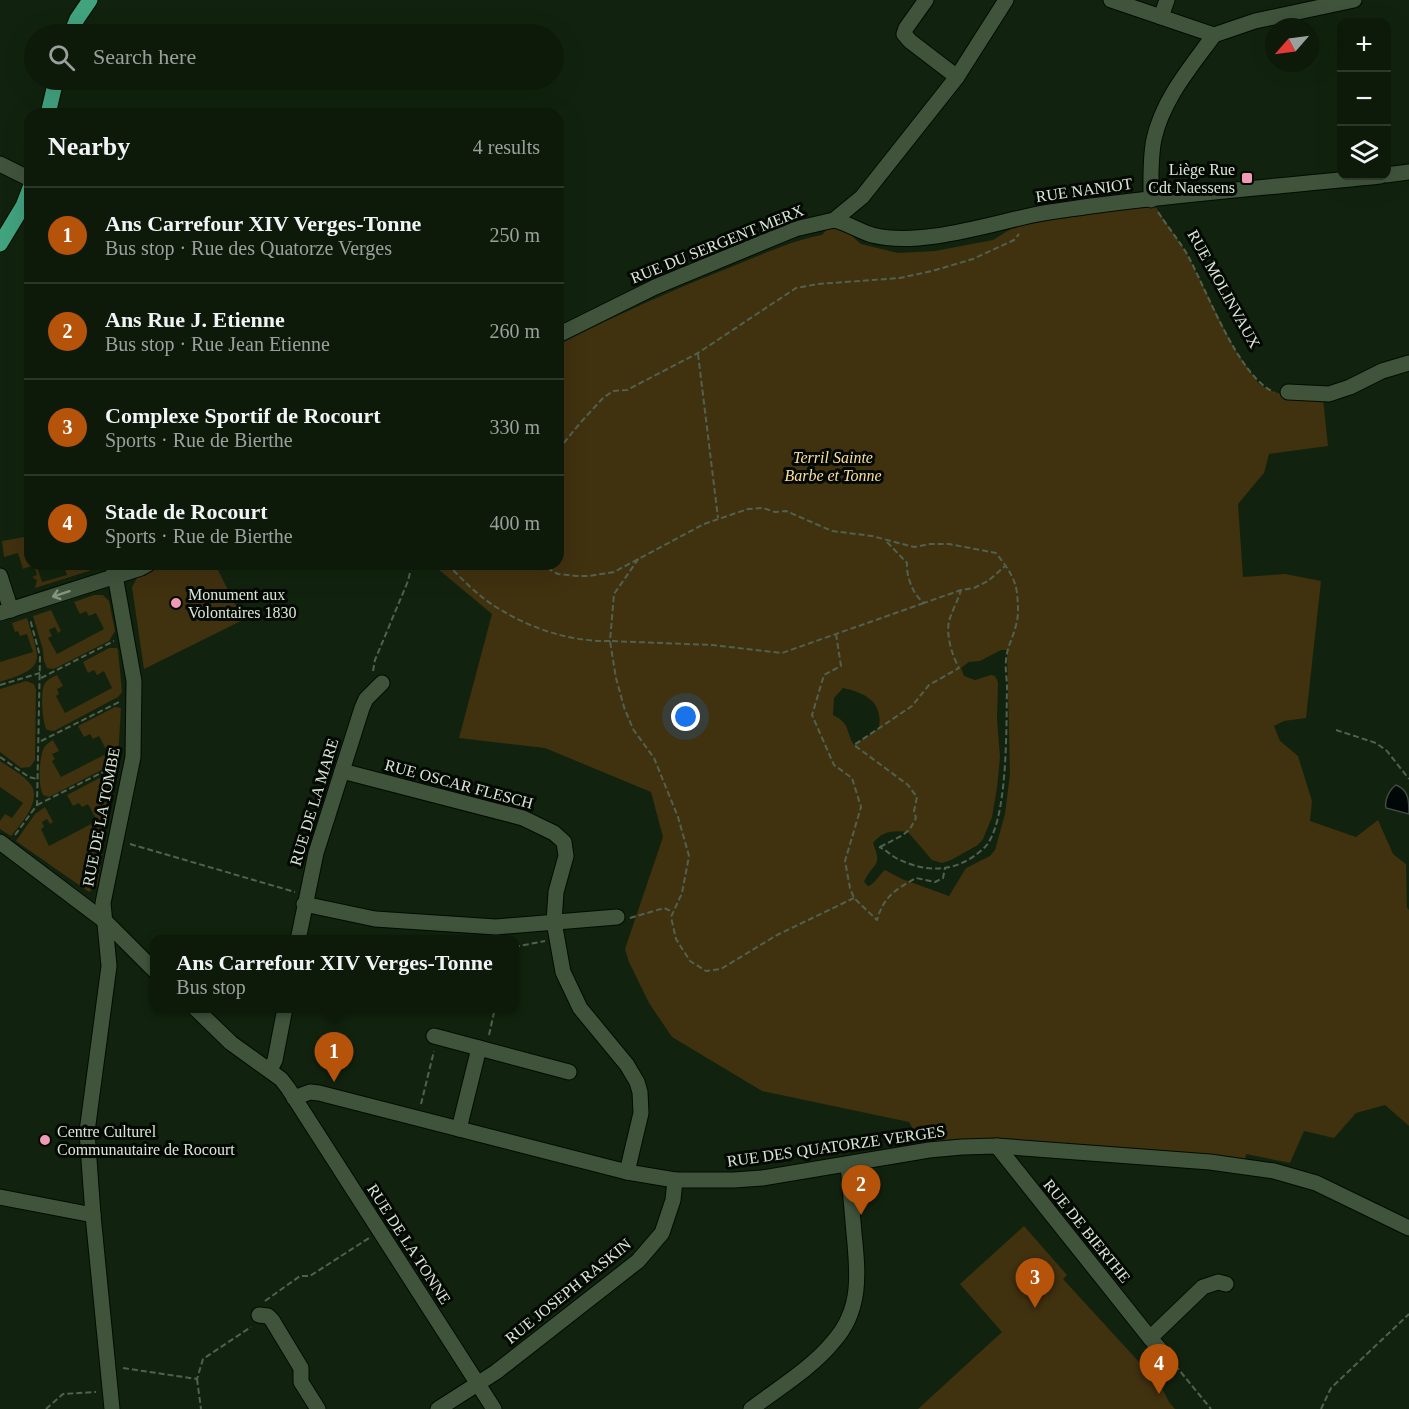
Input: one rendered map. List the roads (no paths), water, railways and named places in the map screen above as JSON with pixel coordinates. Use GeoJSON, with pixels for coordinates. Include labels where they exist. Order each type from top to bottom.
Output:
{"type":"FeatureCollection","features":[{"type":"Feature","properties":{"kind":"main road"},"geometry":{"type":"LineString","coordinates":[[75,24],[90,0]]}},
{"type":"Feature","properties":{"kind":"main road"},"geometry":{"type":"LineString","coordinates":[[49,108],[54,90]]}},
{"type":"Feature","properties":{"kind":"main road"},"geometry":{"type":"LineString","coordinates":[[0,244],[24,215]]}},
{"type":"Feature","properties":{"kind":"street"},"geometry":{"type":"LineString","coordinates":[[927,0],[904,34],[957,77]]}},
{"type":"Feature","properties":{"kind":"street","name":"RUE DU SERGENT MERX"},"geometry":{"type":"LineString","coordinates":[[564,332],[655,287],[795,229],[834,219],[862,197],[957,77],[1006,0]]}},
{"type":"Feature","properties":{"kind":"street"},"geometry":{"type":"LineString","coordinates":[[1113,0],[1214,35]]}},
{"type":"Feature","properties":{"kind":"street"},"geometry":{"type":"LineString","coordinates":[[1161,17],[1167,0]]}},
{"type":"Feature","properties":{"kind":"street"},"geometry":{"type":"LineString","coordinates":[[1150,200],[1154,141],[1161,116],[1176,87],[1214,35],[1255,21],[1354,0]]}},
{"type":"Feature","properties":{"kind":"street"},"geometry":{"type":"LineString","coordinates":[[0,164],[24,176]]}},
{"type":"Feature","properties":{"kind":"street"},"geometry":{"type":"LineString","coordinates":[[1391,174],[1409,172]]}},
{"type":"Feature","properties":{"kind":"street","name":"RUE NANIOT"},"geometry":{"type":"LineString","coordinates":[[834,219],[871,234],[896,238],[933,236],[986,228],[1033,215],[1342,180]]}},
{"type":"Feature","properties":{"kind":"street"},"geometry":{"type":"LineString","coordinates":[[1288,392],[1329,394],[1409,363]]}},
{"type":"Feature","properties":{"kind":"street"},"geometry":{"type":"LineString","coordinates":[[0,576],[5,611],[115,570]]}},
{"type":"Feature","properties":{"kind":"street","name":"RUE DE LA TOMBE"},"geometry":{"type":"LineString","coordinates":[[112,1409],[87,1132],[109,966],[103,903],[133,757],[135,694],[115,570]]}},
{"type":"Feature","properties":{"kind":"street","name":"RUE DE LA MARE"},"geometry":{"type":"LineString","coordinates":[[299,935],[316,853],[362,708],[378,687]]}},
{"type":"Feature","properties":{"kind":"street","name":"RUE OSCAR FLESCH"},"geometry":{"type":"LineString","coordinates":[[342,771],[523,818],[560,836],[566,849],[556,892],[554,922],[563,972],[573,995],[590,1022],[627,1065],[640,1092],[641,1113],[627,1172]]}},
{"type":"Feature","properties":{"kind":"street"},"geometry":{"type":"LineString","coordinates":[[3,844],[106,922],[150,966]]}},
{"type":"Feature","properties":{"kind":"street"},"geometry":{"type":"LineString","coordinates":[[305,899],[375,919],[496,927],[618,917]]}},
{"type":"Feature","properties":{"kind":"street"},"geometry":{"type":"LineString","coordinates":[[200,1013],[231,1043],[281,1079],[294,1098]]}},
{"type":"Feature","properties":{"kind":"street"},"geometry":{"type":"LineString","coordinates":[[270,1070],[278,1049],[284,1013]]}},
{"type":"Feature","properties":{"kind":"street"},"geometry":{"type":"LineString","coordinates":[[436,1037],[568,1072]]}},
{"type":"Feature","properties":{"kind":"street"},"geometry":{"type":"LineString","coordinates":[[459,1129],[482,1049]]}},
{"type":"Feature","properties":{"kind":"street","name":"RUE DES QUATORZE VERGES"},"geometry":{"type":"LineString","coordinates":[[294,1098],[301,1093],[310,1092],[627,1172],[675,1180],[747,1179],[929,1150],[962,1147],[997,1146],[1210,1162],[1274,1171],[1316,1183],[1409,1228]]}},
{"type":"Feature","properties":{"kind":"street","name":"RUE DE LA TONNE"},"geometry":{"type":"LineString","coordinates":[[294,1098],[494,1409]]}},
{"type":"Feature","properties":{"kind":"street","name":"RUE DE BIERTHE"},"geometry":{"type":"LineString","coordinates":[[997,1146],[1164,1355]]}},
{"type":"Feature","properties":{"kind":"street"},"geometry":{"type":"LineString","coordinates":[[751,1409],[825,1351],[846,1325],[851,1314],[856,1293],[857,1272],[848,1164]]}},
{"type":"Feature","properties":{"kind":"street","name":"RUE JOSEPH RASKIN"},"geometry":{"type":"LineString","coordinates":[[438,1409],[478,1385],[638,1261],[662,1233],[673,1200],[675,1180]]}},
{"type":"Feature","properties":{"kind":"street"},"geometry":{"type":"LineString","coordinates":[[0,1197],[93,1215]]}},
{"type":"Feature","properties":{"kind":"street"},"geometry":{"type":"LineString","coordinates":[[1150,1338],[1203,1287],[1218,1282],[1226,1284]]}},
{"type":"Feature","properties":{"kind":"street"},"geometry":{"type":"LineString","coordinates":[[259,1315],[268,1316],[272,1320],[301,1368],[301,1382],[318,1409]]}},
{"type":"Feature","properties":{"kind":"place","name":"Liège Rue Cdt Naessens"},"geometry":{"type":"Point","coordinates":[1247,178]}},
{"type":"Feature","properties":{"kind":"place","name":"Monument aux Volontaires 1830"},"geometry":{"type":"Point","coordinates":[176,603]}},
{"type":"Feature","properties":{"kind":"place","name":"Ans Carrefour XIV Verges-Tonne"},"geometry":{"type":"Point","coordinates":[334,1082]}},
{"type":"Feature","properties":{"kind":"place","name":"Centre Culturel Communautaire de Rocourt"},"geometry":{"type":"Point","coordinates":[45,1140]}},
{"type":"Feature","properties":{"kind":"place","name":"Ans Rue J. Etienne"},"geometry":{"type":"Point","coordinates":[861,1215]}},
{"type":"Feature","properties":{"kind":"place","name":"Complexe Sportif de Rocourt"},"geometry":{"type":"Point","coordinates":[1035,1308]}},
{"type":"Feature","properties":{"kind":"place","name":"Stade de Rocourt"},"geometry":{"type":"Point","coordinates":[1159,1394]}},
{"type":"Feature","properties":{"kind":"park label","name":"Terril Sainte Barbe et Tonne"},"geometry":{"type":"Point","coordinates":[833,466]}}]}
